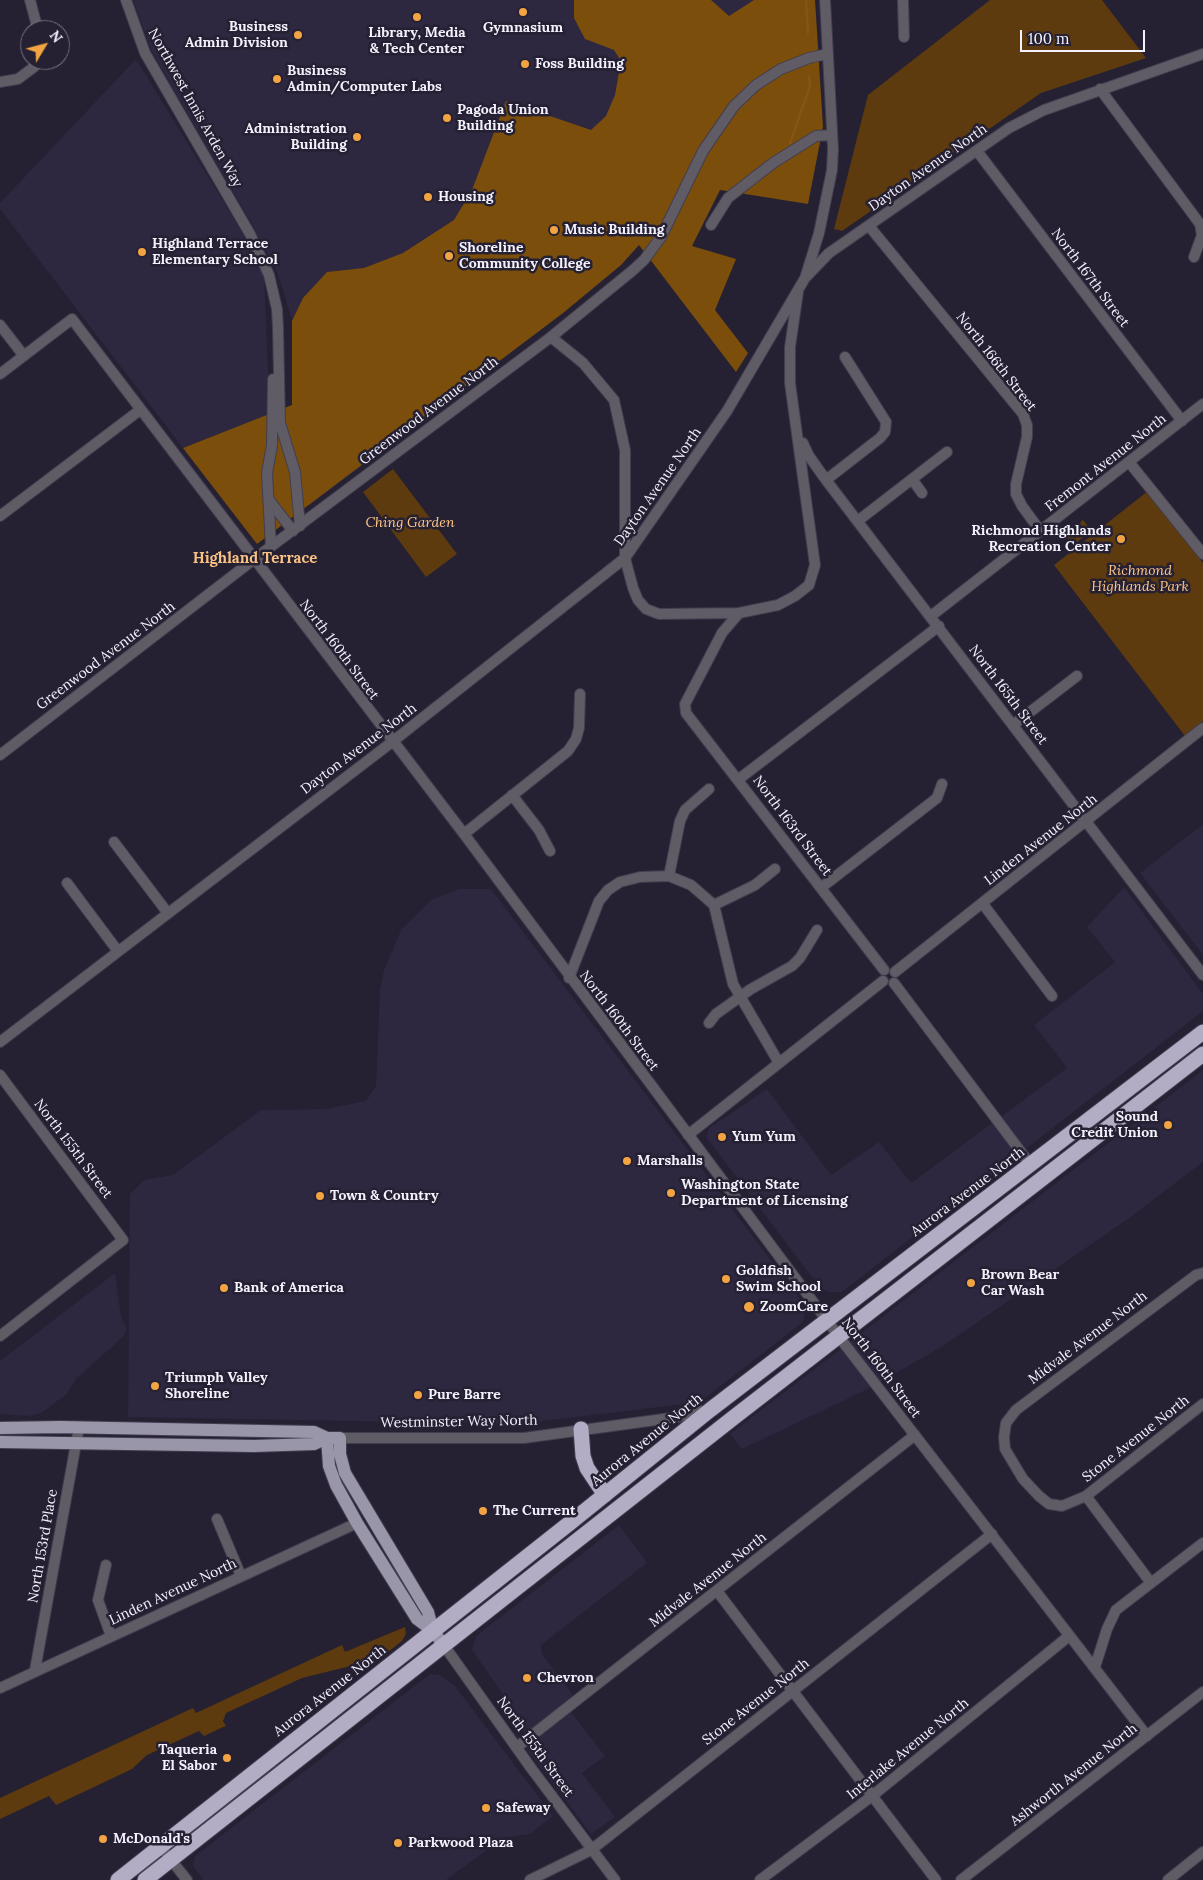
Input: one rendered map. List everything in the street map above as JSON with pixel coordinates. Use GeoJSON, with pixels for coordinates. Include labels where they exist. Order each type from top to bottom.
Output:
{"type":"FeatureCollection","features":[{"type":"Feature","properties":{"kind":"highway","name":"Aurora Avenue North"},"geometry":{"type":"LineString","coordinates":[[118,1880],[710,1410],[1203,1032]]}},
{"type":"Feature","properties":{"kind":"highway"},"geometry":{"type":"LineString","coordinates":[[145,1880],[443,1644],[1203,1054]]}},
{"type":"Feature","properties":{"kind":"highway"},"geometry":{"type":"LineString","coordinates":[[581,1430],[583,1456],[587,1468],[605,1495]]}},
{"type":"Feature","properties":{"kind":"main road"},"geometry":{"type":"LineString","coordinates":[[1057,1168],[1056,1154],[1062,1140]]}},
{"type":"Feature","properties":{"kind":"main road"},"geometry":{"type":"LineString","coordinates":[[1021,1194],[1030,1176],[1030,1164]]}},
{"type":"Feature","properties":{"kind":"main road","name":"Westminster Way North"},"geometry":{"type":"LineString","coordinates":[[0,1428],[314,1432],[327,1438]]}},
{"type":"Feature","properties":{"kind":"main road","name":"North 155th Street"},"geometry":{"type":"LineString","coordinates":[[327,1438],[330,1466],[336,1485],[417,1619],[433,1631],[443,1644]]}},
{"type":"Feature","properties":{"kind":"main road","name":"Westminster Way North"},"geometry":{"type":"LineString","coordinates":[[0,1442],[77,1441],[254,1446],[314,1444],[327,1438],[340,1438]]}},
{"type":"Feature","properties":{"kind":"main road","name":"North 155th Street"},"geometry":{"type":"LineString","coordinates":[[340,1438],[340,1454],[345,1473],[428,1612],[433,1631]]}},
{"type":"Feature","properties":{"kind":"street"},"geometry":{"type":"LineString","coordinates":[[30,0],[35,20]]}},
{"type":"Feature","properties":{"kind":"street","name":"Northwest Innis Arden Way"},"geometry":{"type":"LineString","coordinates":[[126,0],[145,53],[231,200],[269,275],[277,309],[278,328]]}},
{"type":"Feature","properties":{"kind":"street"},"geometry":{"type":"LineString","coordinates":[[805,278],[818,239],[832,170],[825,0]]}},
{"type":"Feature","properties":{"kind":"street"},"geometry":{"type":"LineString","coordinates":[[902,0],[904,37]]}},
{"type":"Feature","properties":{"kind":"street","name":"Greenwood Avenue North"},"geometry":{"type":"LineString","coordinates":[[0,755],[253,560],[550,337],[644,260],[660,237],[703,151],[734,106],[756,86],[781,69],[809,58],[827,54]]}},
{"type":"Feature","properties":{"kind":"street","name":"Dayton Avenue North"},"geometry":{"type":"LineString","coordinates":[[0,1042],[117,950],[392,742],[625,558],[727,411],[805,278],[832,251],[1009,128],[1044,110],[1203,54]]}},
{"type":"Feature","properties":{"kind":"street"},"geometry":{"type":"LineString","coordinates":[[0,82],[18,79],[30,70]]}},
{"type":"Feature","properties":{"kind":"street"},"geometry":{"type":"LineString","coordinates":[[1100,89],[1200,224],[1202,235],[1194,256]]}},
{"type":"Feature","properties":{"kind":"street"},"geometry":{"type":"LineString","coordinates":[[711,224],[728,198],[773,163],[816,136],[832,135]]}},
{"type":"Feature","properties":{"kind":"street","name":"North 167th Street"},"geometry":{"type":"LineString","coordinates":[[977,151],[1182,421]]}},
{"type":"Feature","properties":{"kind":"street","name":"North 166th Street"},"geometry":{"type":"LineString","coordinates":[[869,226],[1023,414],[1027,425],[1027,437],[1016,484],[1016,494],[1022,506],[1041,532]]}},
{"type":"Feature","properties":{"kind":"street"},"geometry":{"type":"LineString","coordinates":[[818,239],[822,248],[832,251]]}},
{"type":"Feature","properties":{"kind":"street"},"geometry":{"type":"LineString","coordinates":[[550,337],[583,363],[614,400],[625,450],[625,558],[633,588],[646,609],[659,614],[739,613],[778,605],[795,596],[808,585],[815,566],[798,428],[790,382],[792,337],[798,291]]}},
{"type":"Feature","properties":{"kind":"street","name":"North 160th Street"},"geometry":{"type":"LineString","coordinates":[[24,356],[72,319],[253,560],[464,834],[569,978],[839,1336],[1148,1736]]}},
{"type":"Feature","properties":{"kind":"street"},"geometry":{"type":"LineString","coordinates":[[0,324],[24,356],[0,374]]}},
{"type":"Feature","properties":{"kind":"street"},"geometry":{"type":"LineString","coordinates":[[271,547],[267,474],[272,445],[273,360],[278,328]]}},
{"type":"Feature","properties":{"kind":"street"},"geometry":{"type":"LineString","coordinates":[[278,328],[280,423],[295,472],[297,528]]}},
{"type":"Feature","properties":{"kind":"street"},"geometry":{"type":"LineString","coordinates":[[772,334],[785,331],[792,337]]}},
{"type":"Feature","properties":{"kind":"street"},"geometry":{"type":"LineString","coordinates":[[826,480],[885,432],[886,422],[845,357]]}},
{"type":"Feature","properties":{"kind":"street","name":"Fremont Avenue North"},"geometry":{"type":"LineString","coordinates":[[931,616],[1203,404]]}},
{"type":"Feature","properties":{"kind":"street"},"geometry":{"type":"LineString","coordinates":[[0,516],[140,410]]}},
{"type":"Feature","properties":{"kind":"street","name":"North 165th Street"},"geometry":{"type":"LineString","coordinates":[[798,428],[809,456],[826,480],[859,520],[1203,975]]}},
{"type":"Feature","properties":{"kind":"street"},"geometry":{"type":"LineString","coordinates":[[859,520],[947,452]]}},
{"type":"Feature","properties":{"kind":"street"},"geometry":{"type":"LineString","coordinates":[[1129,462],[1203,554]]}},
{"type":"Feature","properties":{"kind":"street"},"geometry":{"type":"LineString","coordinates":[[912,479],[922,493]]}},
{"type":"Feature","properties":{"kind":"street"},"geometry":{"type":"LineString","coordinates":[[269,500],[297,528]]}},
{"type":"Feature","properties":{"kind":"street","name":"North 163rd Street"},"geometry":{"type":"LineString","coordinates":[[739,613],[722,633],[685,704],[686,712],[822,887],[1030,1164]]}},
{"type":"Feature","properties":{"kind":"street"},"geometry":{"type":"LineString","coordinates":[[739,779],[939,626]]}},
{"type":"Feature","properties":{"kind":"street"},"geometry":{"type":"LineString","coordinates":[[1013,725],[1077,676]]}},
{"type":"Feature","properties":{"kind":"street"},"geometry":{"type":"LineString","coordinates":[[464,834],[568,751],[576,739],[579,728],[580,694]]}},
{"type":"Feature","properties":{"kind":"street","name":"Linden Avenue North"},"geometry":{"type":"LineString","coordinates":[[688,1135],[983,904],[1203,728]]}},
{"type":"Feature","properties":{"kind":"street"},"geometry":{"type":"LineString","coordinates":[[822,887],[937,798],[942,784]]}},
{"type":"Feature","properties":{"kind":"street"},"geometry":{"type":"LineString","coordinates":[[669,876],[680,821],[685,810],[709,789]]}},
{"type":"Feature","properties":{"kind":"street"},"geometry":{"type":"LineString","coordinates":[[512,795],[539,830],[550,851]]}},
{"type":"Feature","properties":{"kind":"street"},"geometry":{"type":"LineString","coordinates":[[114,842],[167,912]]}},
{"type":"Feature","properties":{"kind":"street"},"geometry":{"type":"LineString","coordinates":[[714,905],[755,885],[775,870]]}},
{"type":"Feature","properties":{"kind":"street"},"geometry":{"type":"LineString","coordinates":[[569,978],[599,901],[608,890],[620,882],[640,877],[669,876],[691,885],[714,905],[723,937],[727,965],[740,998],[780,1064]]}},
{"type":"Feature","properties":{"kind":"street"},"geometry":{"type":"LineString","coordinates":[[67,884],[117,950]]}},
{"type":"Feature","properties":{"kind":"street"},"geometry":{"type":"LineString","coordinates":[[983,904],[1052,996]]}},
{"type":"Feature","properties":{"kind":"street"},"geometry":{"type":"LineString","coordinates":[[709,1023],[716,1014],[792,966],[800,958],[817,930]]}},
{"type":"Feature","properties":{"kind":"street","name":"North 155th Street"},"geometry":{"type":"LineString","coordinates":[[0,1075],[122,1240],[0,1336]]}},
{"type":"Feature","properties":{"kind":"street","name":"Midvale Avenue North"},"geometry":{"type":"LineString","coordinates":[[1004,1437],[1006,1423],[1016,1410],[1196,1274],[1203,1273]]}},
{"type":"Feature","properties":{"kind":"street","name":"Stone Avenue North"},"geometry":{"type":"LineString","coordinates":[[1004,1437],[1005,1449],[1023,1479],[1048,1504],[1062,1506],[1086,1496],[1203,1404]]}},
{"type":"Feature","properties":{"kind":"street","name":"Westminster Way North"},"geometry":{"type":"LineString","coordinates":[[340,1438],[524,1438],[678,1417],[710,1410]]}},
{"type":"Feature","properties":{"kind":"street","name":"North 153rd Place"},"geometry":{"type":"LineString","coordinates":[[34,1670],[79,1428]]}},
{"type":"Feature","properties":{"kind":"street","name":"Midvale Avenue North"},"geometry":{"type":"LineString","coordinates":[[517,1748],[915,1435]]}},
{"type":"Feature","properties":{"kind":"street"},"geometry":{"type":"LineString","coordinates":[[1086,1496],[1151,1583]]}},
{"type":"Feature","properties":{"kind":"street"},"geometry":{"type":"LineString","coordinates":[[217,1519],[240,1576]]}},
{"type":"Feature","properties":{"kind":"street","name":"Linden Avenue North"},"geometry":{"type":"LineString","coordinates":[[0,1688],[34,1670],[358,1523]]}},
{"type":"Feature","properties":{"kind":"street","name":"Stone Avenue North"},"geometry":{"type":"LineString","coordinates":[[530,1880],[591,1850],[992,1534]]}},
{"type":"Feature","properties":{"kind":"street"},"geometry":{"type":"LineString","coordinates":[[1094,1667],[1106,1629],[1116,1610],[1203,1543]]}},
{"type":"Feature","properties":{"kind":"street"},"geometry":{"type":"LineString","coordinates":[[106,1565],[98,1600],[111,1636]]}},
{"type":"Feature","properties":{"kind":"street"},"geometry":{"type":"LineString","coordinates":[[717,1591],[936,1880]]}},
{"type":"Feature","properties":{"kind":"street","name":"Interlake Avenue North"},"geometry":{"type":"LineString","coordinates":[[760,1880],[872,1796],[1069,1636]]}},
{"type":"Feature","properties":{"kind":"street","name":"North 155th Street"},"geometry":{"type":"LineString","coordinates":[[443,1644],[614,1880]]}},
{"type":"Feature","properties":{"kind":"street","name":"Ashworth Avenue North"},"geometry":{"type":"LineString","coordinates":[[961,1880],[1203,1692]]}},
{"type":"Feature","properties":{"kind":"street"},"geometry":{"type":"LineString","coordinates":[[160,1846],[187,1880]]}},
{"type":"Feature","properties":{"kind":"street"},"geometry":{"type":"LineString","coordinates":[[1168,1880],[1203,1852]]}},
{"type":"Feature","properties":{"kind":"shaded area","name":"Shoreline Community College"},"geometry":{"type":"Polygon","coordinates":[[[133,0],[815,0],[817,40],[621,265],[563,313],[309,506],[293,438],[292,321],[278,274],[253,226],[152,52],[133,0]]]}},
{"type":"Feature","properties":{"kind":"shaded area"},"geometry":{"type":"Polygon","coordinates":[[[574,0],[711,0],[729,16],[754,0],[815,0],[823,127],[808,204],[720,190],[692,246],[736,259],[715,310],[748,353],[736,372],[639,245],[621,265],[563,313],[257,544],[183,448],[292,405],[292,321],[303,298],[327,272],[364,268],[403,253],[454,220],[472,190],[506,101],[591,130],[606,116],[615,95],[621,61],[614,50],[585,39],[574,18],[574,0]]]}},
{"type":"Feature","properties":{"kind":"shaded area","name":"Highland Terrace Elementary School"},"geometry":{"type":"Polygon","coordinates":[[[136,59],[239,227],[264,278],[270,414],[183,448],[0,209],[0,203],[136,59]]]}},
{"type":"Feature","properties":{"kind":"shaded area"},"geometry":{"type":"Polygon","coordinates":[[[1203,824],[1203,955],[1140,873],[1203,824]]]}},
{"type":"Feature","properties":{"kind":"shaded area"},"geometry":{"type":"Polygon","coordinates":[[[1124,887],[1203,994],[1203,1011],[842,1292],[829,1292],[821,1289],[706,1137],[709,1128],[767,1089],[831,1175],[879,1142],[911,1183],[1067,1068],[1034,1025],[1115,962],[1087,927],[1124,887]]]}},
{"type":"Feature","properties":{"kind":"shaded area"},"geometry":{"type":"Polygon","coordinates":[[[459,889],[491,889],[806,1307],[803,1322],[700,1402],[519,1424],[128,1417],[130,1194],[144,1180],[173,1175],[261,1110],[325,1109],[366,1101],[376,1086],[380,990],[384,970],[401,930],[431,900],[459,889]]]}},
{"type":"Feature","properties":{"kind":"shaded area"},"geometry":{"type":"Polygon","coordinates":[[[1203,1070],[1203,1162],[1128,1219],[943,1346],[868,1389],[742,1449],[730,1434],[1203,1070]]]}},
{"type":"Feature","properties":{"kind":"shaded area"},"geometry":{"type":"Polygon","coordinates":[[[115,1273],[121,1317],[127,1329],[124,1336],[76,1379],[67,1394],[41,1413],[29,1416],[0,1414],[0,1361],[115,1273]]]}},
{"type":"Feature","properties":{"kind":"shaded area"},"geometry":{"type":"Polygon","coordinates":[[[619,1525],[647,1563],[541,1645],[542,1654],[579,1703],[570,1711],[605,1756],[582,1773],[615,1817],[591,1834],[526,1748],[534,1742],[513,1722],[500,1690],[472,1650],[476,1636],[619,1525]]]}},
{"type":"Feature","properties":{"kind":"shaded area"},"geometry":{"type":"Polygon","coordinates":[[[430,1674],[440,1675],[455,1686],[553,1816],[530,1834],[503,1838],[446,1880],[203,1880],[193,1866],[195,1856],[430,1674]]]}},
{"type":"Feature","properties":{"kind":"green space"},"geometry":{"type":"Polygon","coordinates":[[[990,0],[1102,0],[1146,58],[1041,93],[842,231],[834,229],[868,95],[990,0]]]}},
{"type":"Feature","properties":{"kind":"green space","name":"Ching Garden"},"geometry":{"type":"Polygon","coordinates":[[[393,469],[457,554],[426,577],[363,492],[393,469]]]}},
{"type":"Feature","properties":{"kind":"green space","name":"Richmond Highlands Park"},"geometry":{"type":"Polygon","coordinates":[[[1148,491],[1203,563],[1203,721],[1185,736],[1054,565],[1148,491]]]}},
{"type":"Feature","properties":{"kind":"green space"},"geometry":{"type":"Polygon","coordinates":[[[1083,520],[1092,531],[1073,545],[1065,535],[1083,520]]]}},
{"type":"Feature","properties":{"kind":"green space"},"geometry":{"type":"Polygon","coordinates":[[[405,1627],[406,1634],[402,1641],[379,1659],[302,1678],[226,1713],[223,1721],[226,1726],[204,1736],[199,1731],[147,1755],[132,1769],[56,1805],[49,1796],[0,1819],[0,1798],[193,1708],[196,1713],[342,1645],[345,1652],[405,1627]]]}},
{"type":"Feature","properties":{"kind":"waterway"},"geometry":{"type":"LineString","coordinates":[[806,0],[808,33]]}},
{"type":"Feature","properties":{"kind":"waterway"},"geometry":{"type":"LineString","coordinates":[[790,143],[810,86],[809,76]]}},
{"type":"Feature","properties":{"kind":"place","name":"Gymnasium"},"geometry":{"type":"Point","coordinates":[523,12]}},
{"type":"Feature","properties":{"kind":"place","name":"Library, Media & Tech Center"},"geometry":{"type":"Point","coordinates":[417,17]}},
{"type":"Feature","properties":{"kind":"place","name":"Business Admin Division"},"geometry":{"type":"Point","coordinates":[298,35]}},
{"type":"Feature","properties":{"kind":"place","name":"Foss Building"},"geometry":{"type":"Point","coordinates":[525,64]}},
{"type":"Feature","properties":{"kind":"place","name":"Business Admin/Computer Labs"},"geometry":{"type":"Point","coordinates":[277,79]}},
{"type":"Feature","properties":{"kind":"place","name":"Pagoda Union Building"},"geometry":{"type":"Point","coordinates":[447,118]}},
{"type":"Feature","properties":{"kind":"place","name":"Administration Building"},"geometry":{"type":"Point","coordinates":[357,137]}},
{"type":"Feature","properties":{"kind":"place","name":"Housing"},"geometry":{"type":"Point","coordinates":[428,197]}},
{"type":"Feature","properties":{"kind":"place","name":"Music Building"},"geometry":{"type":"Point","coordinates":[554,230]}},
{"type":"Feature","properties":{"kind":"place","name":"Highland Terrace Elementary School"},"geometry":{"type":"Point","coordinates":[142,252]}},
{"type":"Feature","properties":{"kind":"place","name":"Shoreline Community College"},"geometry":{"type":"Point","coordinates":[449,256]}},
{"type":"Feature","properties":{"kind":"place","name":"Richmond Highlands Recreation Center"},"geometry":{"type":"Point","coordinates":[1121,539]}},
{"type":"Feature","properties":{"kind":"place","name":"Sound Credit Union"},"geometry":{"type":"Point","coordinates":[1168,1125]}},
{"type":"Feature","properties":{"kind":"place","name":"Yum Yum"},"geometry":{"type":"Point","coordinates":[722,1137]}},
{"type":"Feature","properties":{"kind":"place","name":"Marshalls"},"geometry":{"type":"Point","coordinates":[627,1161]}},
{"type":"Feature","properties":{"kind":"place","name":"Washington State Department of Licensing"},"geometry":{"type":"Point","coordinates":[671,1193]}},
{"type":"Feature","properties":{"kind":"place","name":"Town & Country"},"geometry":{"type":"Point","coordinates":[320,1196]}},
{"type":"Feature","properties":{"kind":"place","name":"Goldfish Swim School"},"geometry":{"type":"Point","coordinates":[726,1279]}},
{"type":"Feature","properties":{"kind":"place","name":"Brown Bear Car Wash"},"geometry":{"type":"Point","coordinates":[971,1283]}},
{"type":"Feature","properties":{"kind":"place","name":"Bank of America"},"geometry":{"type":"Point","coordinates":[224,1288]}},
{"type":"Feature","properties":{"kind":"place","name":"ZoomCare"},"geometry":{"type":"Point","coordinates":[749,1307]}},
{"type":"Feature","properties":{"kind":"place","name":"Triumph Valley Shoreline"},"geometry":{"type":"Point","coordinates":[155,1386]}},
{"type":"Feature","properties":{"kind":"place","name":"Pure Barre"},"geometry":{"type":"Point","coordinates":[418,1395]}},
{"type":"Feature","properties":{"kind":"place","name":"The Current"},"geometry":{"type":"Point","coordinates":[483,1511]}},
{"type":"Feature","properties":{"kind":"place","name":"Chevron"},"geometry":{"type":"Point","coordinates":[527,1678]}},
{"type":"Feature","properties":{"kind":"place","name":"Taqueria El Sabor"},"geometry":{"type":"Point","coordinates":[227,1758]}},
{"type":"Feature","properties":{"kind":"place","name":"Safeway"},"geometry":{"type":"Point","coordinates":[486,1808]}},
{"type":"Feature","properties":{"kind":"place","name":"McDonald's"},"geometry":{"type":"Point","coordinates":[103,1839]}},
{"type":"Feature","properties":{"kind":"place","name":"Parkwood Plaza"},"geometry":{"type":"Point","coordinates":[398,1843]}},
{"type":"Feature","properties":{"kind":"district","name":"Highland Terrace"},"geometry":{"type":"Point","coordinates":[255,559]}}]}
